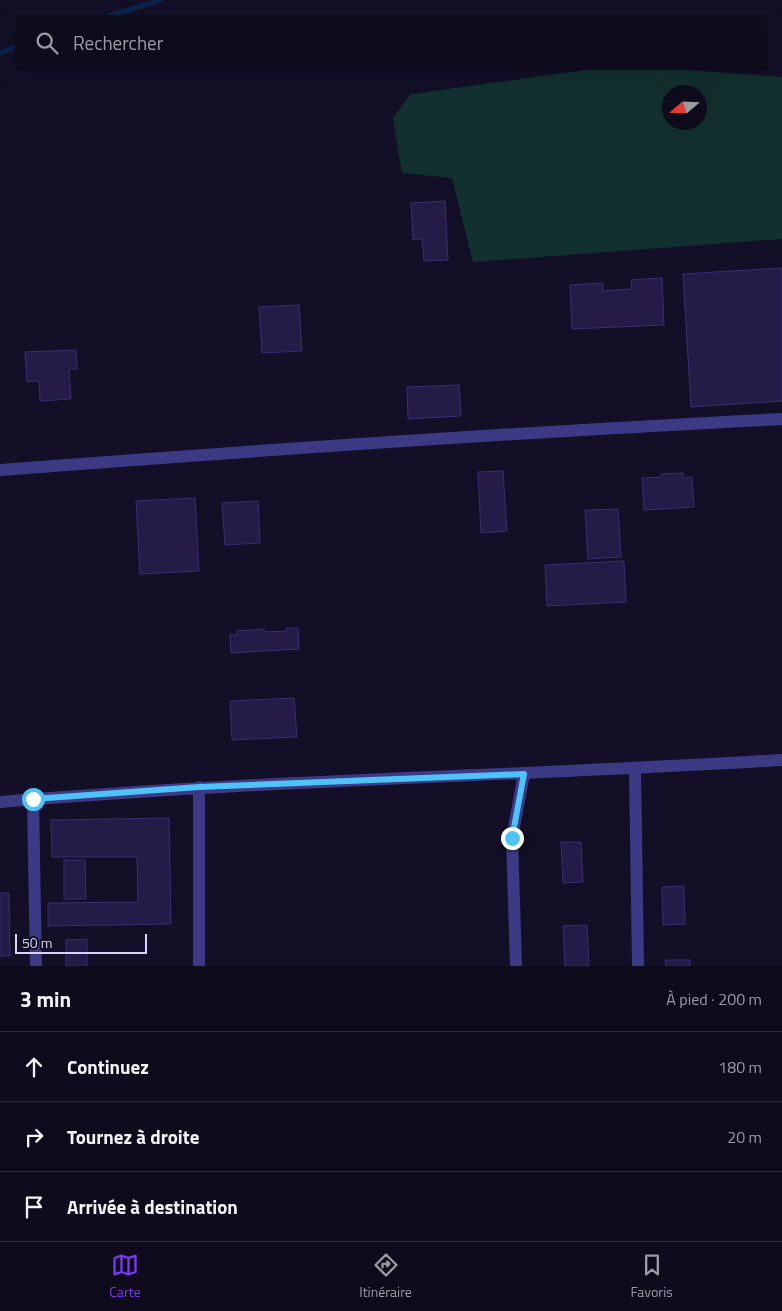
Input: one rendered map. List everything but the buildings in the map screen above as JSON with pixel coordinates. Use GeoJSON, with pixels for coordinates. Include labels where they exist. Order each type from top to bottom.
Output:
{"type":"FeatureCollection","features":[{"type":"Feature","properties":{"kind":"street"},"geometry":{"type":"LineString","coordinates":[[0,470],[456,436],[782,419]]}},
{"type":"Feature","properties":{"kind":"street"},"geometry":{"type":"LineString","coordinates":[[0,802],[199,787],[634,769],[782,760]]}},
{"type":"Feature","properties":{"kind":"street"},"geometry":{"type":"LineString","coordinates":[[634,769],[638,966]]}},
{"type":"Feature","properties":{"kind":"street"},"geometry":{"type":"LineString","coordinates":[[516,966],[512,838],[524,774]]}},
{"type":"Feature","properties":{"kind":"street"},"geometry":{"type":"LineString","coordinates":[[199,787],[199,966]]}},
{"type":"Feature","properties":{"kind":"street"},"geometry":{"type":"LineString","coordinates":[[33,799],[36,966]]}},
{"type":"Feature","properties":{"kind":"green space"},"geometry":{"type":"Polygon","coordinates":[[[586,70],[688,70],[782,77],[782,239],[473,262],[452,178],[402,173],[393,118],[411,94],[586,70]]]}},
{"type":"Feature","properties":{"kind":"waterway"},"geometry":{"type":"LineString","coordinates":[[111,15],[161,0]]}},
{"type":"Feature","properties":{"kind":"waterway"},"geometry":{"type":"LineString","coordinates":[[0,53],[15,47]]}},
{"type":"Feature","properties":{"kind":"route"},"geometry":{"type":"LineString","coordinates":[[33,799],[199,787],[524,774],[512,838]]}}]}
